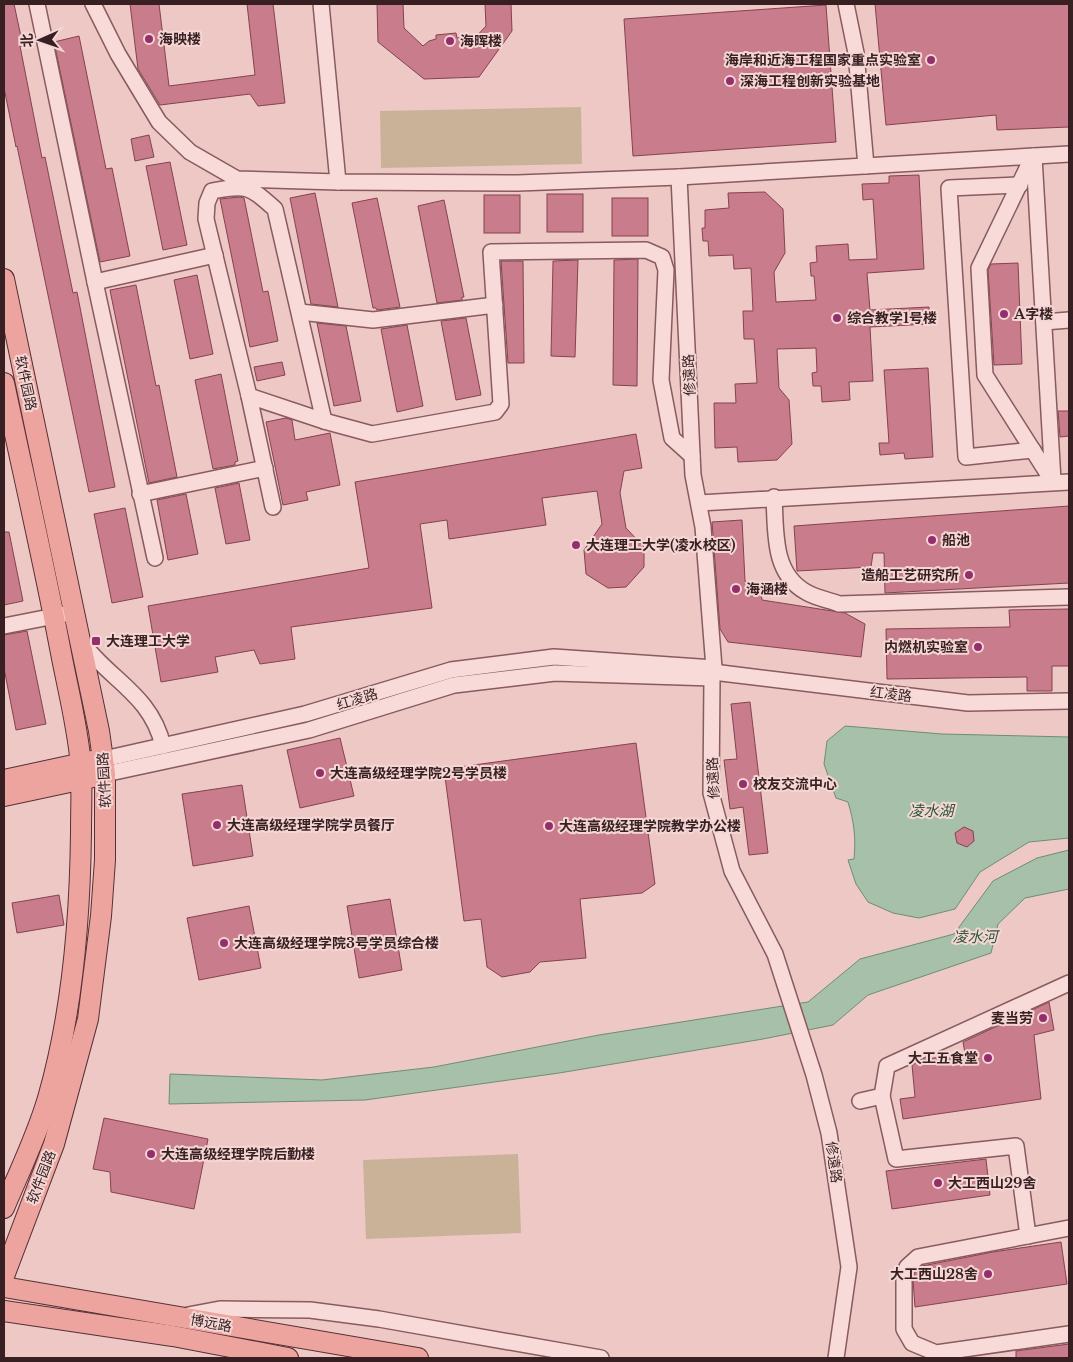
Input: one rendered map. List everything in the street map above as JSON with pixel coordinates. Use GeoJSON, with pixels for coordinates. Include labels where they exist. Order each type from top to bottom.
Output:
{"type":"FeatureCollection","features":[{"type":"Feature","properties":{"kind":"main road","name":"软件园路"},"geometry":{"type":"LineString","coordinates":[[4,279],[104,766],[105,860],[101,916],[88,1019],[54,1144],[4,1276]]}},
{"type":"Feature","properties":{"kind":"main road","name":"软件园路"},"geometry":{"type":"LineString","coordinates":[[4,382],[54,616],[81,772],[81,873],[67,1007],[58,1057],[45,1107],[4,1208]]}},
{"type":"Feature","properties":{"kind":"main road","name":"红凌路"},"geometry":{"type":"LineString","coordinates":[[4,796],[104,766]]}},
{"type":"Feature","properties":{"kind":"main road","name":"红凌路"},"geometry":{"type":"LineString","coordinates":[[4,780],[81,772]]}},
{"type":"Feature","properties":{"kind":"main road","name":"博远路"},"geometry":{"type":"LineString","coordinates":[[4,1287],[418,1358]]}},
{"type":"Feature","properties":{"kind":"main road","name":"博远路"},"geometry":{"type":"LineString","coordinates":[[4,1311],[173,1336],[288,1358]]}},
{"type":"Feature","properties":{"kind":"street"},"geometry":{"type":"LineString","coordinates":[[37,4],[155,558]]}},
{"type":"Feature","properties":{"kind":"street"},"geometry":{"type":"LineString","coordinates":[[94,4],[118,54],[159,122],[190,152],[237,178],[338,182],[518,183],[679,177],[1069,154]]}},
{"type":"Feature","properties":{"kind":"street"},"geometry":{"type":"LineString","coordinates":[[321,4],[338,182]]}},
{"type":"Feature","properties":{"kind":"street"},"geometry":{"type":"LineString","coordinates":[[846,4],[856,54],[866,166]]}},
{"type":"Feature","properties":{"kind":"street"},"geometry":{"type":"LineString","coordinates":[[1034,156],[979,268],[985,375],[1053,482]]}},
{"type":"Feature","properties":{"kind":"street"},"geometry":{"type":"LineString","coordinates":[[1034,156],[1053,482]]}},
{"type":"Feature","properties":{"kind":"street","name":"修遠路"},"geometry":{"type":"LineString","coordinates":[[679,177],[693,475],[703,527],[713,673],[711,794],[732,871],[775,954],[814,1075],[829,1132],[849,1268],[836,1358]]}},
{"type":"Feature","properties":{"kind":"street"},"geometry":{"type":"LineString","coordinates":[[1020,185],[949,188],[966,457],[1033,450]]}},
{"type":"Feature","properties":{"kind":"street"},"geometry":{"type":"LineString","coordinates":[[273,507],[249,396],[206,219],[207,203],[212,191],[236,186],[253,190],[275,209],[324,421]]}},
{"type":"Feature","properties":{"kind":"street"},"geometry":{"type":"LineString","coordinates":[[249,396],[324,421],[372,434],[495,412],[501,404],[492,252],[646,250],[662,256],[666,270],[661,380],[672,438],[692,456]]}},
{"type":"Feature","properties":{"kind":"street"},"geometry":{"type":"LineString","coordinates":[[95,282],[215,255]]}},
{"type":"Feature","properties":{"kind":"street"},"geometry":{"type":"LineString","coordinates":[[300,312],[373,320],[494,305]]}},
{"type":"Feature","properties":{"kind":"street"},"geometry":{"type":"LineString","coordinates":[[1044,322],[1069,320]]}},
{"type":"Feature","properties":{"kind":"street"},"geometry":{"type":"LineString","coordinates":[[4,382],[25,376]]}},
{"type":"Feature","properties":{"kind":"street"},"geometry":{"type":"LineString","coordinates":[[140,494],[265,468]]}},
{"type":"Feature","properties":{"kind":"street"},"geometry":{"type":"LineString","coordinates":[[699,503],[774,497],[1069,482]]}},
{"type":"Feature","properties":{"kind":"street"},"geometry":{"type":"LineString","coordinates":[[774,497],[778,553],[786,576],[806,592],[839,604],[1069,597]]}},
{"type":"Feature","properties":{"kind":"street"},"geometry":{"type":"LineString","coordinates":[[4,626],[74,613]]}},
{"type":"Feature","properties":{"kind":"street"},"geometry":{"type":"LineString","coordinates":[[79,638],[90,654],[128,688],[146,708],[159,729],[163,746]]}},
{"type":"Feature","properties":{"kind":"street","name":"红凌路"},"geometry":{"type":"LineString","coordinates":[[104,766],[163,746],[305,714],[451,670],[554,657],[713,673],[968,703],[1069,701]]}},
{"type":"Feature","properties":{"kind":"street","name":"红凌路"},"geometry":{"type":"LineString","coordinates":[[104,766],[309,730],[454,685],[555,673],[713,673]]}},
{"type":"Feature","properties":{"kind":"street"},"geometry":{"type":"LineString","coordinates":[[1028,1236],[1016,1146],[896,1159],[882,1096],[887,1066],[1069,983]]}},
{"type":"Feature","properties":{"kind":"street"},"geometry":{"type":"LineString","coordinates":[[860,1101],[882,1096]]}},
{"type":"Feature","properties":{"kind":"street"},"geometry":{"type":"LineString","coordinates":[[1069,1228],[918,1257],[907,1266],[904,1279],[904,1330],[912,1343],[936,1353],[1069,1334]]}},
{"type":"Feature","properties":{"kind":"street"},"geometry":{"type":"LineString","coordinates":[[176,1317],[220,1309],[310,1310],[379,1319],[601,1358]]}},
{"type":"Feature","properties":{"kind":"shaded area"},"geometry":{"type":"Polygon","coordinates":[[[581,107],[582,164],[381,168],[380,111],[581,107]]]}},
{"type":"Feature","properties":{"kind":"shaded area"},"geometry":{"type":"Polygon","coordinates":[[[518,1154],[521,1233],[366,1239],[363,1160],[518,1154]]]}},
{"type":"Feature","properties":{"kind":"water","name":"凌水湖"},"geometry":{"type":"Polygon","coordinates":[[[845,726],[942,734],[1069,737],[1069,838],[1029,842],[980,872],[955,909],[919,918],[893,913],[868,902],[856,884],[848,860],[854,859],[855,837],[848,802],[836,798],[824,764],[827,741],[845,726]]]}},
{"type":"Feature","properties":{"kind":"water","name":"凌水河"},"geometry":{"type":"Polygon","coordinates":[[[1069,850],[1069,889],[1025,898],[998,924],[991,953],[868,995],[833,1025],[763,1039],[559,1073],[365,1100],[169,1104],[170,1074],[322,1080],[434,1067],[599,1035],[808,1002],[860,959],[954,934],[993,881],[1037,858],[1069,850]]]}},
{"type":"Feature","properties":{"kind":"building"},"geometry":{"type":"Polygon","coordinates":[[[4,4],[14,4],[23,46],[20,46],[42,158],[45,157],[73,293],[77,292],[115,487],[89,492],[4,88],[4,4]]]}},
{"type":"Feature","properties":{"kind":"building","name":"海映楼"},"geometry":{"type":"Polygon","coordinates":[[[130,4],[159,4],[169,86],[255,75],[247,4],[273,4],[285,103],[258,106],[250,94],[160,105],[138,69],[130,4]]]}},
{"type":"Feature","properties":{"kind":"building","name":"海晖楼"},"geometry":{"type":"Polygon","coordinates":[[[377,4],[403,4],[404,28],[423,46],[429,41],[436,39],[436,35],[456,33],[457,38],[465,37],[472,41],[486,26],[485,4],[511,4],[512,31],[479,77],[424,79],[378,42],[377,4]]]}},
{"type":"Feature","properties":{"kind":"building"},"geometry":{"type":"Polygon","coordinates":[[[875,4],[1069,4],[1069,127],[997,130],[996,115],[886,125],[875,4]]]}},
{"type":"Feature","properties":{"kind":"building","name":"深海工程创新实验基地"},"geometry":{"type":"Polygon","coordinates":[[[826,5],[836,142],[633,156],[624,19],[826,5]]]}},
{"type":"Feature","properties":{"kind":"building"},"geometry":{"type":"Polygon","coordinates":[[[79,36],[106,169],[112,168],[130,256],[100,262],[54,42],[79,36]]]}},
{"type":"Feature","properties":{"kind":"building"},"geometry":{"type":"Polygon","coordinates":[[[149,135],[154,157],[135,161],[131,139],[149,135]]]}},
{"type":"Feature","properties":{"kind":"building"},"geometry":{"type":"Polygon","coordinates":[[[170,162],[187,245],[163,250],[146,166],[170,162]]]}},
{"type":"Feature","properties":{"kind":"building","name":"综合教学1号楼"},"geometry":{"type":"Polygon","coordinates":[[[919,175],[924,269],[867,273],[870,310],[929,307],[930,324],[870,327],[873,381],[849,382],[850,400],[822,402],[821,386],[813,386],[812,373],[817,372],[816,348],[777,349],[779,388],[789,400],[792,444],[777,460],[738,462],[737,447],[715,448],[714,403],[736,403],[735,384],[757,383],[754,339],[744,339],[743,311],[753,311],[751,268],[734,269],[733,255],[709,256],[708,241],[703,241],[702,228],[705,228],[705,210],[729,208],[728,193],[765,192],[783,209],[785,253],[774,272],[776,302],[816,300],[814,276],[811,276],[810,263],[817,262],[816,246],[848,244],[849,260],[877,259],[873,199],[863,200],[862,184],[889,183],[889,176],[919,175]]]}},
{"type":"Feature","properties":{"kind":"building"},"geometry":{"type":"Polygon","coordinates":[[[315,193],[338,307],[311,304],[290,198],[315,193]]]}},
{"type":"Feature","properties":{"kind":"building"},"geometry":{"type":"Polygon","coordinates":[[[547,194],[583,194],[583,232],[547,232],[547,194]]]}},
{"type":"Feature","properties":{"kind":"building"},"geometry":{"type":"Polygon","coordinates":[[[484,195],[520,195],[520,233],[484,233],[484,195]]]}},
{"type":"Feature","properties":{"kind":"building"},"geometry":{"type":"Polygon","coordinates":[[[244,198],[263,292],[268,291],[278,341],[250,347],[220,199],[244,198]]]}},
{"type":"Feature","properties":{"kind":"building"},"geometry":{"type":"Polygon","coordinates":[[[377,198],[400,307],[377,310],[373,308],[352,203],[377,198]]]}},
{"type":"Feature","properties":{"kind":"building"},"geometry":{"type":"Polygon","coordinates":[[[612,198],[648,198],[648,236],[612,236],[612,198]]]}},
{"type":"Feature","properties":{"kind":"building"},"geometry":{"type":"Polygon","coordinates":[[[444,200],[464,297],[462,297],[462,300],[437,303],[418,206],[444,200]]]}},
{"type":"Feature","properties":{"kind":"building"},"geometry":{"type":"Polygon","coordinates":[[[638,259],[637,386],[613,385],[614,260],[638,259]]]}},
{"type":"Feature","properties":{"kind":"building"},"geometry":{"type":"Polygon","coordinates":[[[578,260],[575,357],[551,356],[553,261],[578,260]]]}},
{"type":"Feature","properties":{"kind":"building"},"geometry":{"type":"Polygon","coordinates":[[[501,261],[523,261],[524,363],[508,363],[501,261]]]}},
{"type":"Feature","properties":{"kind":"building","name":"A字楼"},"geometry":{"type":"Polygon","coordinates":[[[1018,263],[1022,364],[994,365],[988,270],[991,264],[1018,263]]]}},
{"type":"Feature","properties":{"kind":"building"},"geometry":{"type":"Polygon","coordinates":[[[197,275],[213,354],[190,359],[174,280],[197,275]]]}},
{"type":"Feature","properties":{"kind":"building"},"geometry":{"type":"Polygon","coordinates":[[[136,285],[156,386],[159,385],[177,477],[149,483],[110,290],[136,285]]]}},
{"type":"Feature","properties":{"kind":"building"},"geometry":{"type":"Polygon","coordinates":[[[466,318],[481,395],[456,400],[441,321],[466,318]]]}},
{"type":"Feature","properties":{"kind":"building"},"geometry":{"type":"Polygon","coordinates":[[[317,323],[346,326],[361,401],[334,406],[317,323]]]}},
{"type":"Feature","properties":{"kind":"building"},"geometry":{"type":"Polygon","coordinates":[[[407,325],[423,406],[397,412],[381,329],[407,325]]]}},
{"type":"Feature","properties":{"kind":"building"},"geometry":{"type":"Polygon","coordinates":[[[282,362],[285,375],[257,381],[254,367],[282,362]]]}},
{"type":"Feature","properties":{"kind":"building"},"geometry":{"type":"Polygon","coordinates":[[[928,368],[933,457],[905,459],[904,453],[880,455],[879,443],[889,443],[884,370],[928,368]]]}},
{"type":"Feature","properties":{"kind":"building"},"geometry":{"type":"Polygon","coordinates":[[[221,374],[238,461],[235,462],[235,465],[213,469],[195,380],[221,374]]]}},
{"type":"Feature","properties":{"kind":"building"},"geometry":{"type":"Polygon","coordinates":[[[1058,411],[1069,411],[1069,436],[1060,437],[1058,411]]]}},
{"type":"Feature","properties":{"kind":"building"},"geometry":{"type":"Polygon","coordinates":[[[286,418],[292,420],[295,440],[330,433],[340,485],[306,492],[308,500],[283,505],[266,422],[286,418]]]}},
{"type":"Feature","properties":{"kind":"building"},"geometry":{"type":"Polygon","coordinates":[[[636,434],[642,468],[624,471],[620,493],[626,528],[644,547],[644,567],[626,587],[608,588],[586,574],[584,550],[602,524],[597,491],[542,498],[546,525],[449,539],[447,520],[420,524],[432,608],[291,627],[295,659],[260,664],[254,650],[215,657],[218,672],[161,682],[148,606],[369,568],[355,482],[636,434]]]}},
{"type":"Feature","properties":{"kind":"building"},"geometry":{"type":"Polygon","coordinates":[[[239,483],[250,540],[226,544],[215,488],[239,483]]]}},
{"type":"Feature","properties":{"kind":"building"},"geometry":{"type":"Polygon","coordinates":[[[186,494],[198,554],[168,560],[157,500],[186,494]]]}},
{"type":"Feature","properties":{"kind":"building","name":"船池"},"geometry":{"type":"Polygon","coordinates":[[[1069,506],[1069,583],[885,593],[884,553],[873,553],[871,567],[797,571],[794,526],[1069,506]]]}},
{"type":"Feature","properties":{"kind":"building"},"geometry":{"type":"Polygon","coordinates":[[[125,508],[143,597],[112,603],[94,514],[125,508]]]}},
{"type":"Feature","properties":{"kind":"building","name":"海涵楼"},"geometry":{"type":"Polygon","coordinates":[[[742,520],[745,581],[756,585],[762,600],[845,613],[865,624],[861,657],[728,642],[720,629],[712,522],[742,520]]]}},
{"type":"Feature","properties":{"kind":"building"},"geometry":{"type":"Polygon","coordinates":[[[4,532],[9,532],[23,601],[4,605],[4,532]]]}},
{"type":"Feature","properties":{"kind":"building","name":"内燃机实验室"},"geometry":{"type":"Polygon","coordinates":[[[1069,609],[1069,666],[1052,666],[1052,691],[1027,691],[1027,677],[887,679],[886,629],[1010,627],[1009,610],[1069,609]]]}},
{"type":"Feature","properties":{"kind":"building"},"geometry":{"type":"Polygon","coordinates":[[[27,631],[46,724],[16,730],[4,668],[4,635],[27,631]]]}},
{"type":"Feature","properties":{"kind":"building","name":"校友交流中心"},"geometry":{"type":"Polygon","coordinates":[[[750,702],[768,853],[749,855],[743,807],[730,809],[724,760],[737,759],[731,704],[750,702]]]}},
{"type":"Feature","properties":{"kind":"building","name":"大连高级经理学院2号学员楼"},"geometry":{"type":"Polygon","coordinates":[[[340,738],[354,796],[300,808],[287,750],[340,738]]]}},
{"type":"Feature","properties":{"kind":"building","name":"大连高级经理学院教学办公楼"},"geometry":{"type":"Polygon","coordinates":[[[636,743],[655,884],[642,893],[580,899],[586,958],[540,962],[530,972],[502,977],[487,967],[481,919],[464,921],[444,769],[636,743]]]}},
{"type":"Feature","properties":{"kind":"building","name":"大连高级经理学院学员餐厅"},"geometry":{"type":"Polygon","coordinates":[[[242,785],[253,856],[193,866],[182,794],[242,785]]]}},
{"type":"Feature","properties":{"kind":"building"},"geometry":{"type":"Polygon","coordinates":[[[964,827],[973,831],[974,841],[967,847],[957,843],[955,833],[964,827]]]}},
{"type":"Feature","properties":{"kind":"building"},"geometry":{"type":"Polygon","coordinates":[[[59,895],[64,925],[17,933],[12,903],[59,895]]]}},
{"type":"Feature","properties":{"kind":"building"},"geometry":{"type":"Polygon","coordinates":[[[390,899],[402,970],[359,978],[347,906],[390,899]]]}},
{"type":"Feature","properties":{"kind":"building","name":"大连高级经理学院3号学员综合楼"},"geometry":{"type":"Polygon","coordinates":[[[249,906],[261,968],[199,980],[187,918],[249,906]]]}},
{"type":"Feature","properties":{"kind":"building","name":"大工五食堂"},"geometry":{"type":"Polygon","coordinates":[[[1049,1002],[1054,1030],[1034,1035],[1041,1099],[903,1119],[900,1099],[915,1097],[912,1065],[922,1060],[965,1053],[963,1042],[1049,1002]]]}},
{"type":"Feature","properties":{"kind":"building","name":"大连高级经理学院后勤楼"},"geometry":{"type":"Polygon","coordinates":[[[104,1118],[208,1139],[194,1209],[111,1192],[110,1172],[93,1169],[104,1118]]]}},
{"type":"Feature","properties":{"kind":"building","name":"大工西山29舍"},"geometry":{"type":"Polygon","coordinates":[[[986,1159],[990,1195],[892,1209],[886,1171],[986,1159]]]}},
{"type":"Feature","properties":{"kind":"building","name":"大工西山28舍"},"geometry":{"type":"Polygon","coordinates":[[[1061,1242],[1067,1284],[915,1307],[913,1280],[915,1272],[922,1266],[993,1252],[1061,1242]]]}},
{"type":"Feature","properties":{"kind":"building"},"geometry":{"type":"Polygon","coordinates":[[[1069,1344],[1069,1358],[1016,1358],[1016,1351],[1069,1344]]]}},
{"type":"Feature","properties":{"kind":"place","name":"海映楼"},"geometry":{"type":"Point","coordinates":[149,39]}},
{"type":"Feature","properties":{"kind":"place","name":"海晖楼"},"geometry":{"type":"Point","coordinates":[450,41]}},
{"type":"Feature","properties":{"kind":"place","name":"海岸和近海工程国家重点实验室"},"geometry":{"type":"Point","coordinates":[931,60]}},
{"type":"Feature","properties":{"kind":"place","name":"深海工程创新实验基地"},"geometry":{"type":"Point","coordinates":[730,81]}},
{"type":"Feature","properties":{"kind":"place","name":"A字楼"},"geometry":{"type":"Point","coordinates":[1004,314]}},
{"type":"Feature","properties":{"kind":"place","name":"综合教学1号楼"},"geometry":{"type":"Point","coordinates":[837,318]}},
{"type":"Feature","properties":{"kind":"place","name":"船池"},"geometry":{"type":"Point","coordinates":[932,540]}},
{"type":"Feature","properties":{"kind":"place","name":"大连理工大学(凌水校区)"},"geometry":{"type":"Point","coordinates":[576,545]}},
{"type":"Feature","properties":{"kind":"place","name":"造船工艺研究所"},"geometry":{"type":"Point","coordinates":[969,575]}},
{"type":"Feature","properties":{"kind":"place","name":"海涵楼"},"geometry":{"type":"Point","coordinates":[736,589]}},
{"type":"Feature","properties":{"kind":"place","name":"大连理工大学"},"geometry":{"type":"Point","coordinates":[96,641]}},
{"type":"Feature","properties":{"kind":"place","name":"内燃机实验室"},"geometry":{"type":"Point","coordinates":[978,647]}},
{"type":"Feature","properties":{"kind":"place","name":"大连高级经理学院2号学员楼"},"geometry":{"type":"Point","coordinates":[320,773]}},
{"type":"Feature","properties":{"kind":"place","name":"校友交流中心"},"geometry":{"type":"Point","coordinates":[743,784]}},
{"type":"Feature","properties":{"kind":"place","name":"大连高级经理学院学员餐厅"},"geometry":{"type":"Point","coordinates":[217,825]}},
{"type":"Feature","properties":{"kind":"place","name":"大连高级经理学院教学办公楼"},"geometry":{"type":"Point","coordinates":[549,826]}},
{"type":"Feature","properties":{"kind":"place","name":"大连高级经理学院3号学员综合楼"},"geometry":{"type":"Point","coordinates":[224,943]}},
{"type":"Feature","properties":{"kind":"place","name":"麦当劳"},"geometry":{"type":"Point","coordinates":[1043,1018]}},
{"type":"Feature","properties":{"kind":"place","name":"大工五食堂"},"geometry":{"type":"Point","coordinates":[988,1058]}},
{"type":"Feature","properties":{"kind":"place","name":"大连高级经理学院后勤楼"},"geometry":{"type":"Point","coordinates":[151,1154]}},
{"type":"Feature","properties":{"kind":"place","name":"大工西山29舍"},"geometry":{"type":"Point","coordinates":[938,1183]}},
{"type":"Feature","properties":{"kind":"place","name":"大工西山28舍"},"geometry":{"type":"Point","coordinates":[988,1274]}}]}
